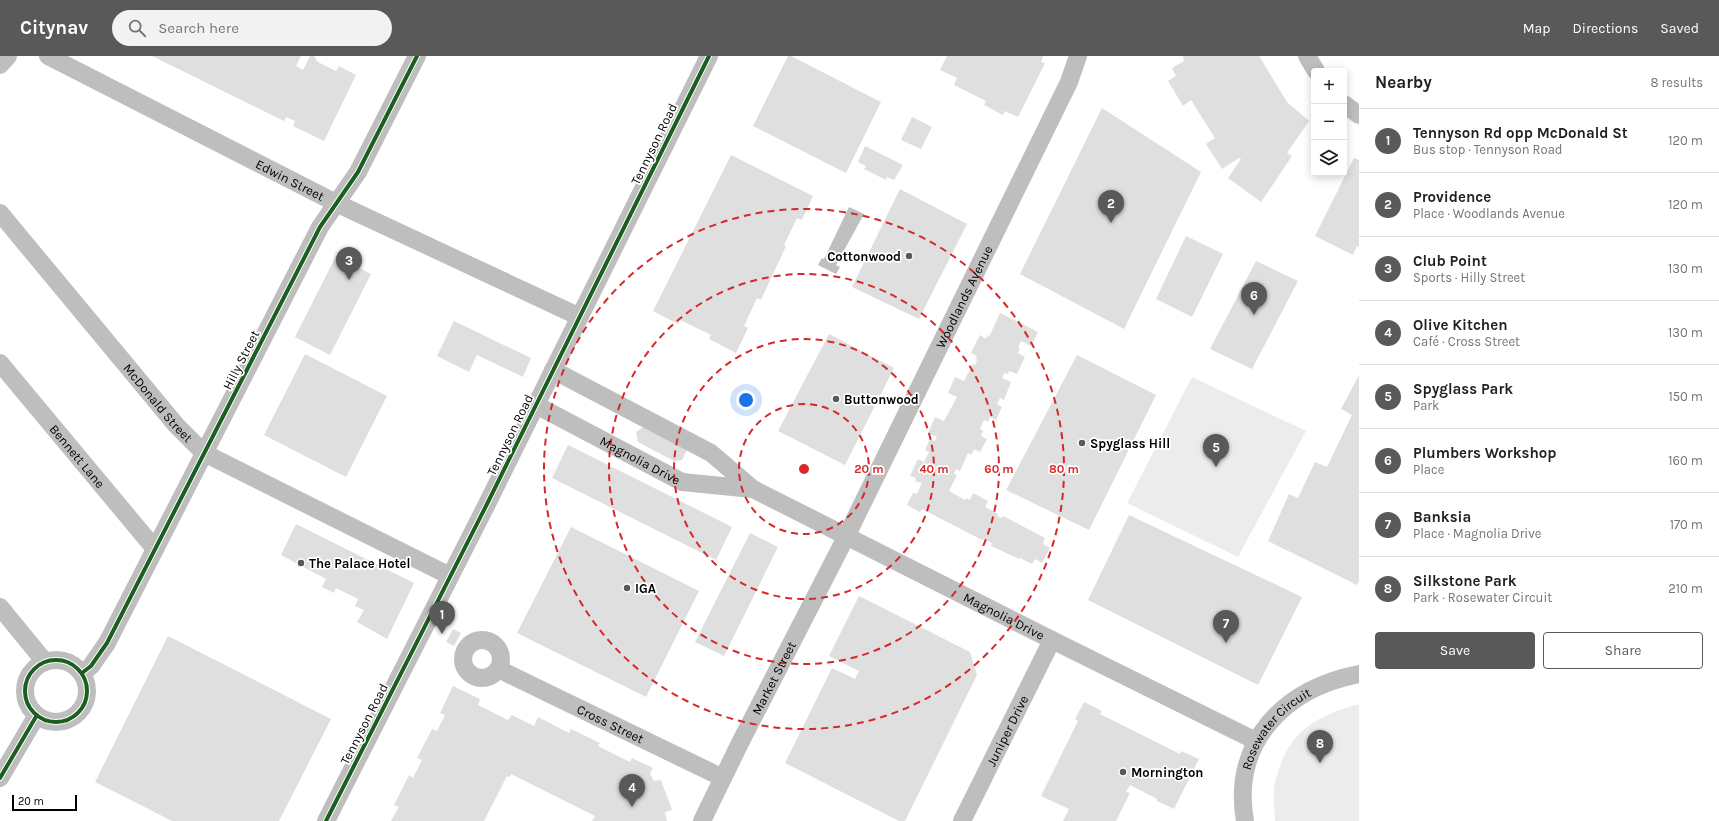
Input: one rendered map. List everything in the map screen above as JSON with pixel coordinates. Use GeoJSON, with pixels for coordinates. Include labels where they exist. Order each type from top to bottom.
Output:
{"type":"FeatureCollection","features":[{"type":"Feature","properties":{"kind":"street"},"geometry":{"type":"LineString","coordinates":[[0,65],[8,56]]}},
{"type":"Feature","properties":{"kind":"street","name":"Edwin Street"},"geometry":{"type":"LineString","coordinates":[[48,56],[336,202],[580,317]]}},
{"type":"Feature","properties":{"kind":"street","name":"Hilly Street"},"geometry":{"type":"LineString","coordinates":[[82,673],[91,666],[107,643],[320,227],[358,172],[417,56]]}},
{"type":"Feature","properties":{"kind":"street","name":"Tennyson Road"},"geometry":{"type":"LineString","coordinates":[[326,821],[536,405],[709,56]]}},
{"type":"Feature","properties":{"kind":"street","name":"Woodlands Avenue"},"geometry":{"type":"LineString","coordinates":[[846,537],[1062,96],[1078,56]]}},
{"type":"Feature","properties":{"kind":"street"},"geometry":{"type":"LineString","coordinates":[[1307,56],[1314,68]]}},
{"type":"Feature","properties":{"kind":"street"},"geometry":{"type":"LineString","coordinates":[[1347,106],[1359,114]]}},
{"type":"Feature","properties":{"kind":"street","name":"McDonald Street"},"geometry":{"type":"LineString","coordinates":[[0,213],[176,425],[204,453],[450,576]]}},
{"type":"Feature","properties":{"kind":"street","name":"Bennett Lane"},"geometry":{"type":"LineString","coordinates":[[0,362],[155,549]]}},
{"type":"Feature","properties":{"kind":"street","name":"Magnolia Drive"},"geometry":{"type":"LineString","coordinates":[[553,370],[590,388],[711,453],[752,489],[1256,741]]}},
{"type":"Feature","properties":{"kind":"street","name":"Magnolia Drive"},"geometry":{"type":"LineString","coordinates":[[536,405],[682,482],[752,489]]}},
{"type":"Feature","properties":{"kind":"street","name":"Market Street"},"geometry":{"type":"LineString","coordinates":[[702,821],[846,537]]}},
{"type":"Feature","properties":{"kind":"street"},"geometry":{"type":"LineString","coordinates":[[0,607],[45,662]]}},
{"type":"Feature","properties":{"kind":"street","name":"Juniper Drive"},"geometry":{"type":"LineString","coordinates":[[962,821],[1052,640]]}},
{"type":"Feature","properties":{"kind":"street"},"geometry":{"type":"LineString","coordinates":[[61,660],[76,667],[82,673],[86,682],[86,701],[81,710],[74,716],[65,720],[45,720],[30,706],[26,697],[26,686],[29,676],[36,668],[45,662],[61,660]]}},
{"type":"Feature","properties":{"kind":"street","name":"Cross Street"},"geometry":{"type":"LineString","coordinates":[[498,669],[723,778]]}},
{"type":"Feature","properties":{"kind":"street","name":"Rosewater Circuit"},"geometry":{"type":"LineString","coordinates":[[1245,821],[1242,808],[1243,785],[1250,755],[1256,741],[1276,714],[1292,700],[1309,690],[1359,674]]}},
{"type":"Feature","properties":{"kind":"street"},"geometry":{"type":"LineString","coordinates":[[0,778],[37,714]]}},
{"type":"Feature","properties":{"kind":"shaded area"},"geometry":{"type":"Polygon","coordinates":[[[849,207],[864,214],[836,265],[840,267],[836,274],[818,265],[822,258],[824,259],[849,207]]]}},
{"type":"Feature","properties":{"kind":"shaded area"},"geometry":{"type":"Polygon","coordinates":[[[1192,377],[1306,431],[1238,557],[1127,503],[1192,377]]]}},
{"type":"Feature","properties":{"kind":"shaded area"},"geometry":{"type":"Polygon","coordinates":[[[1355,705],[1359,705],[1359,821],[1275,821],[1275,784],[1285,753],[1292,742],[1300,733],[1319,719],[1355,705]]]}},
{"type":"Feature","properties":{"kind":"building"},"geometry":{"type":"Polygon","coordinates":[[[152,56],[301,56],[296,66],[303,70],[310,56],[314,56],[318,62],[336,71],[339,66],[356,75],[324,141],[293,126],[295,121],[286,117],[284,121],[152,56]]]}},
{"type":"Feature","properties":{"kind":"building"},"geometry":{"type":"Polygon","coordinates":[[[788,56],[791,56],[881,102],[846,173],[753,126],[788,56]]]}},
{"type":"Feature","properties":{"kind":"building"},"geometry":{"type":"Polygon","coordinates":[[[947,56],[1043,56],[1041,62],[1045,63],[1018,117],[1005,111],[1003,115],[984,105],[986,101],[954,85],[957,78],[940,70],[947,56]]]}},
{"type":"Feature","properties":{"kind":"building"},"geometry":{"type":"Polygon","coordinates":[[[1183,56],[1259,56],[1287,102],[1309,121],[1287,153],[1292,156],[1261,202],[1228,178],[1241,159],[1239,158],[1222,169],[1206,144],[1215,138],[1191,100],[1183,106],[1168,81],[1176,76],[1172,68],[1184,61],[1183,56]]]}},
{"type":"Feature","properties":{"kind":"building"},"geometry":{"type":"Polygon","coordinates":[[[1102,108],[1201,172],[1124,329],[1020,274],[1102,108]]]}},
{"type":"Feature","properties":{"kind":"building"},"geometry":{"type":"Polygon","coordinates":[[[912,117],[932,127],[921,149],[901,140],[912,117]]]}},
{"type":"Feature","properties":{"kind":"building"},"geometry":{"type":"Polygon","coordinates":[[[865,146],[903,165],[894,180],[887,177],[886,180],[864,169],[866,166],[858,162],[865,146]]]}},
{"type":"Feature","properties":{"kind":"building"},"geometry":{"type":"Polygon","coordinates":[[[731,155],[813,196],[802,220],[797,218],[761,300],[757,298],[744,326],[748,328],[736,353],[709,339],[711,335],[680,320],[678,324],[653,311],[731,155]]]}},
{"type":"Feature","properties":{"kind":"building"},"geometry":{"type":"Polygon","coordinates":[[[1354,158],[1359,160],[1359,247],[1357,246],[1353,255],[1315,236],[1345,176],[1347,176],[1347,172],[1354,158]]]}},
{"type":"Feature","properties":{"kind":"building","name":"Cottonwood"},"geometry":{"type":"Polygon","coordinates":[[[900,189],[967,224],[919,319],[852,287],[900,189]]]}},
{"type":"Feature","properties":{"kind":"building"},"geometry":{"type":"Polygon","coordinates":[[[1186,236],[1223,254],[1192,317],[1156,299],[1186,236]]]}},
{"type":"Feature","properties":{"kind":"building"},"geometry":{"type":"Polygon","coordinates":[[[336,256],[371,274],[330,355],[295,337],[336,256]]]}},
{"type":"Feature","properties":{"kind":"building"},"geometry":{"type":"Polygon","coordinates":[[[1256,261],[1298,281],[1252,369],[1210,349],[1256,261]]]}},
{"type":"Feature","properties":{"kind":"building"},"geometry":{"type":"Polygon","coordinates":[[[1000,313],[1038,332],[1031,346],[1021,341],[1018,348],[1020,349],[1018,353],[1025,357],[1017,374],[1009,371],[1008,374],[1004,373],[1002,378],[1011,382],[1004,400],[1000,398],[997,404],[1002,407],[996,420],[990,417],[988,422],[984,420],[980,429],[983,431],[981,436],[987,439],[980,452],[974,449],[971,455],[968,453],[960,471],[956,469],[954,474],[957,475],[949,491],[965,500],[966,498],[970,500],[973,493],[988,501],[985,507],[998,514],[997,516],[1001,518],[1003,516],[1045,538],[1043,544],[1050,548],[1042,563],[1035,559],[1032,564],[1020,558],[1019,559],[991,546],[992,543],[982,540],[922,509],[920,512],[907,505],[913,493],[917,494],[922,483],[915,481],[916,478],[910,476],[918,459],[924,462],[929,452],[925,450],[930,439],[935,441],[937,437],[928,433],[935,417],[944,421],[957,397],[948,393],[955,377],[964,381],[973,364],[975,365],[977,360],[977,356],[971,353],[980,335],[986,339],[987,335],[989,337],[1000,313]]]}},
{"type":"Feature","properties":{"kind":"building"},"geometry":{"type":"Polygon","coordinates":[[[454,321],[531,358],[523,377],[477,355],[469,372],[437,356],[454,321]]]}},
{"type":"Feature","properties":{"kind":"building","name":"Buttonwood"},"geometry":{"type":"Polygon","coordinates":[[[829,334],[894,368],[845,465],[778,431],[829,334]]]}},
{"type":"Feature","properties":{"kind":"building"},"geometry":{"type":"Polygon","coordinates":[[[305,354],[387,396],[346,477],[264,435],[305,354]]]}},
{"type":"Feature","properties":{"kind":"building","name":"Spyglass Hill"},"geometry":{"type":"Polygon","coordinates":[[[1077,355],[1156,395],[1089,530],[1006,490],[1077,355]]]}},
{"type":"Feature","properties":{"kind":"building"},"geometry":{"type":"Polygon","coordinates":[[[1359,375],[1359,581],[1357,585],[1268,541],[1289,494],[1298,498],[1315,462],[1327,467],[1352,415],[1341,409],[1359,375]]]}},
{"type":"Feature","properties":{"kind":"building"},"geometry":{"type":"Polygon","coordinates":[[[643,427],[687,450],[682,460],[674,461],[638,442],[636,432],[643,427]]]}},
{"type":"Feature","properties":{"kind":"building"},"geometry":{"type":"Polygon","coordinates":[[[568,445],[732,527],[716,560],[552,478],[568,445]]]}},
{"type":"Feature","properties":{"kind":"building"},"geometry":{"type":"Polygon","coordinates":[[[1129,515],[1302,597],[1258,685],[1088,600],[1129,515]]]}},
{"type":"Feature","properties":{"kind":"building"},"geometry":{"type":"Polygon","coordinates":[[[296,524],[414,583],[387,639],[357,622],[364,610],[355,606],[358,599],[336,588],[334,593],[322,587],[326,579],[281,555],[296,524]]]}},
{"type":"Feature","properties":{"kind":"building"},"geometry":{"type":"Polygon","coordinates":[[[571,527],[699,591],[646,697],[517,633],[571,527]]]}},
{"type":"Feature","properties":{"kind":"building"},"geometry":{"type":"Polygon","coordinates":[[[750,533],[778,547],[724,656],[695,642],[750,533]]]}},
{"type":"Feature","properties":{"kind":"building"},"geometry":{"type":"Polygon","coordinates":[[[859,596],[970,652],[977,675],[905,821],[899,821],[785,763],[832,668],[855,679],[859,671],[829,656],[859,596]]]}},
{"type":"Feature","properties":{"kind":"building"},"geometry":{"type":"Polygon","coordinates":[[[453,629],[461,633],[454,646],[446,642],[453,629]]]}},
{"type":"Feature","properties":{"kind":"building"},"geometry":{"type":"Polygon","coordinates":[[[168,636],[331,719],[279,821],[172,821],[95,782],[168,636]]]}},
{"type":"Feature","properties":{"kind":"building"},"geometry":{"type":"Polygon","coordinates":[[[453,686],[480,699],[478,705],[508,720],[512,715],[534,726],[538,717],[569,733],[571,729],[600,743],[598,746],[630,762],[632,758],[653,768],[650,773],[654,781],[661,780],[672,810],[665,812],[667,821],[592,821],[595,816],[511,774],[510,777],[507,776],[484,821],[391,821],[399,807],[394,805],[409,775],[413,778],[422,760],[417,758],[432,729],[437,731],[445,715],[440,713],[453,686]]]}},
{"type":"Feature","properties":{"kind":"building","name":"Mornington"},"geometry":{"type":"Polygon","coordinates":[[[1084,702],[1102,711],[1100,714],[1180,754],[1181,751],[1199,759],[1174,809],[1130,785],[1126,792],[1130,793],[1116,821],[1063,821],[1069,809],[1041,796],[1078,721],[1075,719],[1084,702]]]}},
{"type":"Feature","properties":{"kind":"cycle path"},"geometry":{"type":"LineString","coordinates":[[82,673],[91,666],[107,643],[320,227],[358,172],[417,56]]}},
{"type":"Feature","properties":{"kind":"cycle path"},"geometry":{"type":"LineString","coordinates":[[326,821],[486,506],[709,56]]}},
{"type":"Feature","properties":{"kind":"cycle path"},"geometry":{"type":"LineString","coordinates":[[56,660],[68,663],[78,669],[84,679],[87,691],[84,703],[78,713],[68,719],[56,722],[44,719],[34,713],[28,703],[25,691],[28,679],[34,669],[44,663],[56,660]]}},
{"type":"Feature","properties":{"kind":"cycle path"},"geometry":{"type":"LineString","coordinates":[[0,778],[37,715]]}},
{"type":"Feature","properties":{"kind":"place","name":"Providence"},"geometry":{"type":"Point","coordinates":[1111,223]}},
{"type":"Feature","properties":{"kind":"place","name":"Cottonwood"},"geometry":{"type":"Point","coordinates":[909,256]}},
{"type":"Feature","properties":{"kind":"place","name":"Club Point"},"geometry":{"type":"Point","coordinates":[349,280]}},
{"type":"Feature","properties":{"kind":"place","name":"Plumbers Workshop"},"geometry":{"type":"Point","coordinates":[1254,315]}},
{"type":"Feature","properties":{"kind":"place","name":"Buttonwood"},"geometry":{"type":"Point","coordinates":[836,399]}},
{"type":"Feature","properties":{"kind":"place","name":"Spyglass Hill"},"geometry":{"type":"Point","coordinates":[1082,443]}},
{"type":"Feature","properties":{"kind":"place","name":"Spyglass Park"},"geometry":{"type":"Point","coordinates":[1216,467]}},
{"type":"Feature","properties":{"kind":"place","name":"The Palace Hotel"},"geometry":{"type":"Point","coordinates":[301,563]}},
{"type":"Feature","properties":{"kind":"place","name":"IGA"},"geometry":{"type":"Point","coordinates":[627,588]}},
{"type":"Feature","properties":{"kind":"place","name":"Tennyson Rd opp McDonald St"},"geometry":{"type":"Point","coordinates":[442,634]}},
{"type":"Feature","properties":{"kind":"place","name":"Banksia"},"geometry":{"type":"Point","coordinates":[1226,643]}},
{"type":"Feature","properties":{"kind":"place","name":"Silkstone Park"},"geometry":{"type":"Point","coordinates":[1320,763]}},
{"type":"Feature","properties":{"kind":"place","name":"Mornington"},"geometry":{"type":"Point","coordinates":[1123,772]}},
{"type":"Feature","properties":{"kind":"place","name":"Olive Kitchen"},"geometry":{"type":"Point","coordinates":[632,807]}}]}
